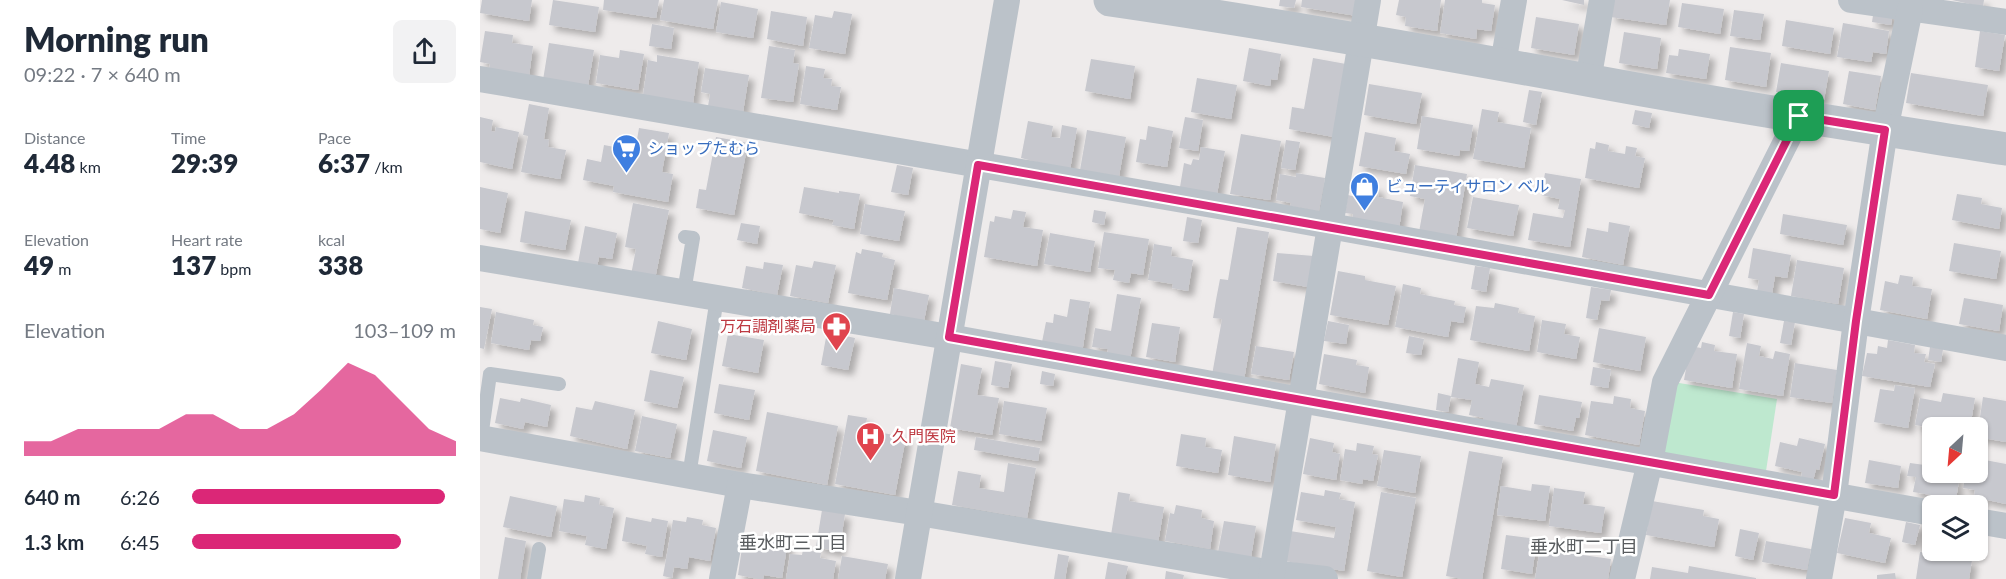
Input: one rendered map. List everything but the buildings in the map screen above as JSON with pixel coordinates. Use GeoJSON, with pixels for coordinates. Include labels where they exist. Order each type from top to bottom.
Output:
{"type":"FeatureCollection","features":[{"type":"Feature","properties":{"kind":"street"},"geometry":{"type":"LineString","coordinates":[[908,579],[1007,0]]}},
{"type":"Feature","properties":{"kind":"street"},"geometry":{"type":"LineString","coordinates":[[1110,0],[1163,4],[1588,81],[2006,148]]}},
{"type":"Feature","properties":{"kind":"street"},"geometry":{"type":"LineString","coordinates":[[1271,576],[1368,0]]}},
{"type":"Feature","properties":{"kind":"street"},"geometry":{"type":"LineString","coordinates":[[1503,64],[1514,0]]}},
{"type":"Feature","properties":{"kind":"street"},"geometry":{"type":"LineString","coordinates":[[1588,81],[1602,0]]}},
{"type":"Feature","properties":{"kind":"street"},"geometry":{"type":"LineString","coordinates":[[1851,0],[1910,9],[2002,14]]}},
{"type":"Feature","properties":{"kind":"street"},"geometry":{"type":"LineString","coordinates":[[1819,579],[1834,495],[1856,321],[1885,130],[1910,9]]}},
{"type":"Feature","properties":{"kind":"street"},"geometry":{"type":"LineString","coordinates":[[480,79],[2006,348]]}},
{"type":"Feature","properties":{"kind":"street"},"geometry":{"type":"LineString","coordinates":[[1622,579],[1650,462],[1665,382],[1799,116]]}},
{"type":"Feature","properties":{"kind":"street"},"geometry":{"type":"LineString","coordinates":[[480,258],[949,337],[1922,511]]}},
{"type":"Feature","properties":{"kind":"street"},"geometry":{"type":"LineString","coordinates":[[480,438],[1271,576],[1325,579]]}},
{"type":"Feature","properties":{"kind":"street"},"geometry":{"type":"LineString","coordinates":[[722,579],[740,485]]}},
{"type":"Feature","properties":{"kind":"street"},"geometry":{"type":"LineString","coordinates":[[1988,523],[2006,526]]}},
{"type":"Feature","properties":{"kind":"lane"},"geometry":{"type":"LineString","coordinates":[[684,292],[693,238],[685,237]]}},
{"type":"Feature","properties":{"kind":"lane"},"geometry":{"type":"LineString","coordinates":[[689,476],[717,298]]}},
{"type":"Feature","properties":{"kind":"lane"},"geometry":{"type":"LineString","coordinates":[[480,438],[490,374],[559,384]]}},
{"type":"Feature","properties":{"kind":"lane"},"geometry":{"type":"LineString","coordinates":[[534,579],[539,549]]}},
{"type":"Feature","properties":{"kind":"green space"},"geometry":{"type":"Polygon","coordinates":[[[1673,382],[1777,399],[1766,471],[1661,454],[1673,382]]]}},
{"type":"Feature","properties":{"kind":"place","name":"ショップたむら"},"geometry":{"type":"Point","coordinates":[627,174]}},
{"type":"Feature","properties":{"kind":"place","name":"ビューティサロン ベル"},"geometry":{"type":"Point","coordinates":[1365,212]}},
{"type":"Feature","properties":{"kind":"place","name":"万石調剤薬局"},"geometry":{"type":"Point","coordinates":[837,352]}},
{"type":"Feature","properties":{"kind":"place","name":"久門医院"},"geometry":{"type":"Point","coordinates":[871,462]}},
{"type":"Feature","properties":{"kind":"district","name":"垂水町三丁目"},"geometry":{"type":"Point","coordinates":[793,543]}},
{"type":"Feature","properties":{"kind":"district","name":"垂水町二丁目"},"geometry":{"type":"Point","coordinates":[1584,547]}},
{"type":"Feature","properties":{"kind":"route"},"geometry":{"type":"LineString","coordinates":[[1799,116],[1885,130],[1856,321],[1834,495],[949,337],[978,165],[1709,295],[1799,116]]}}]}
